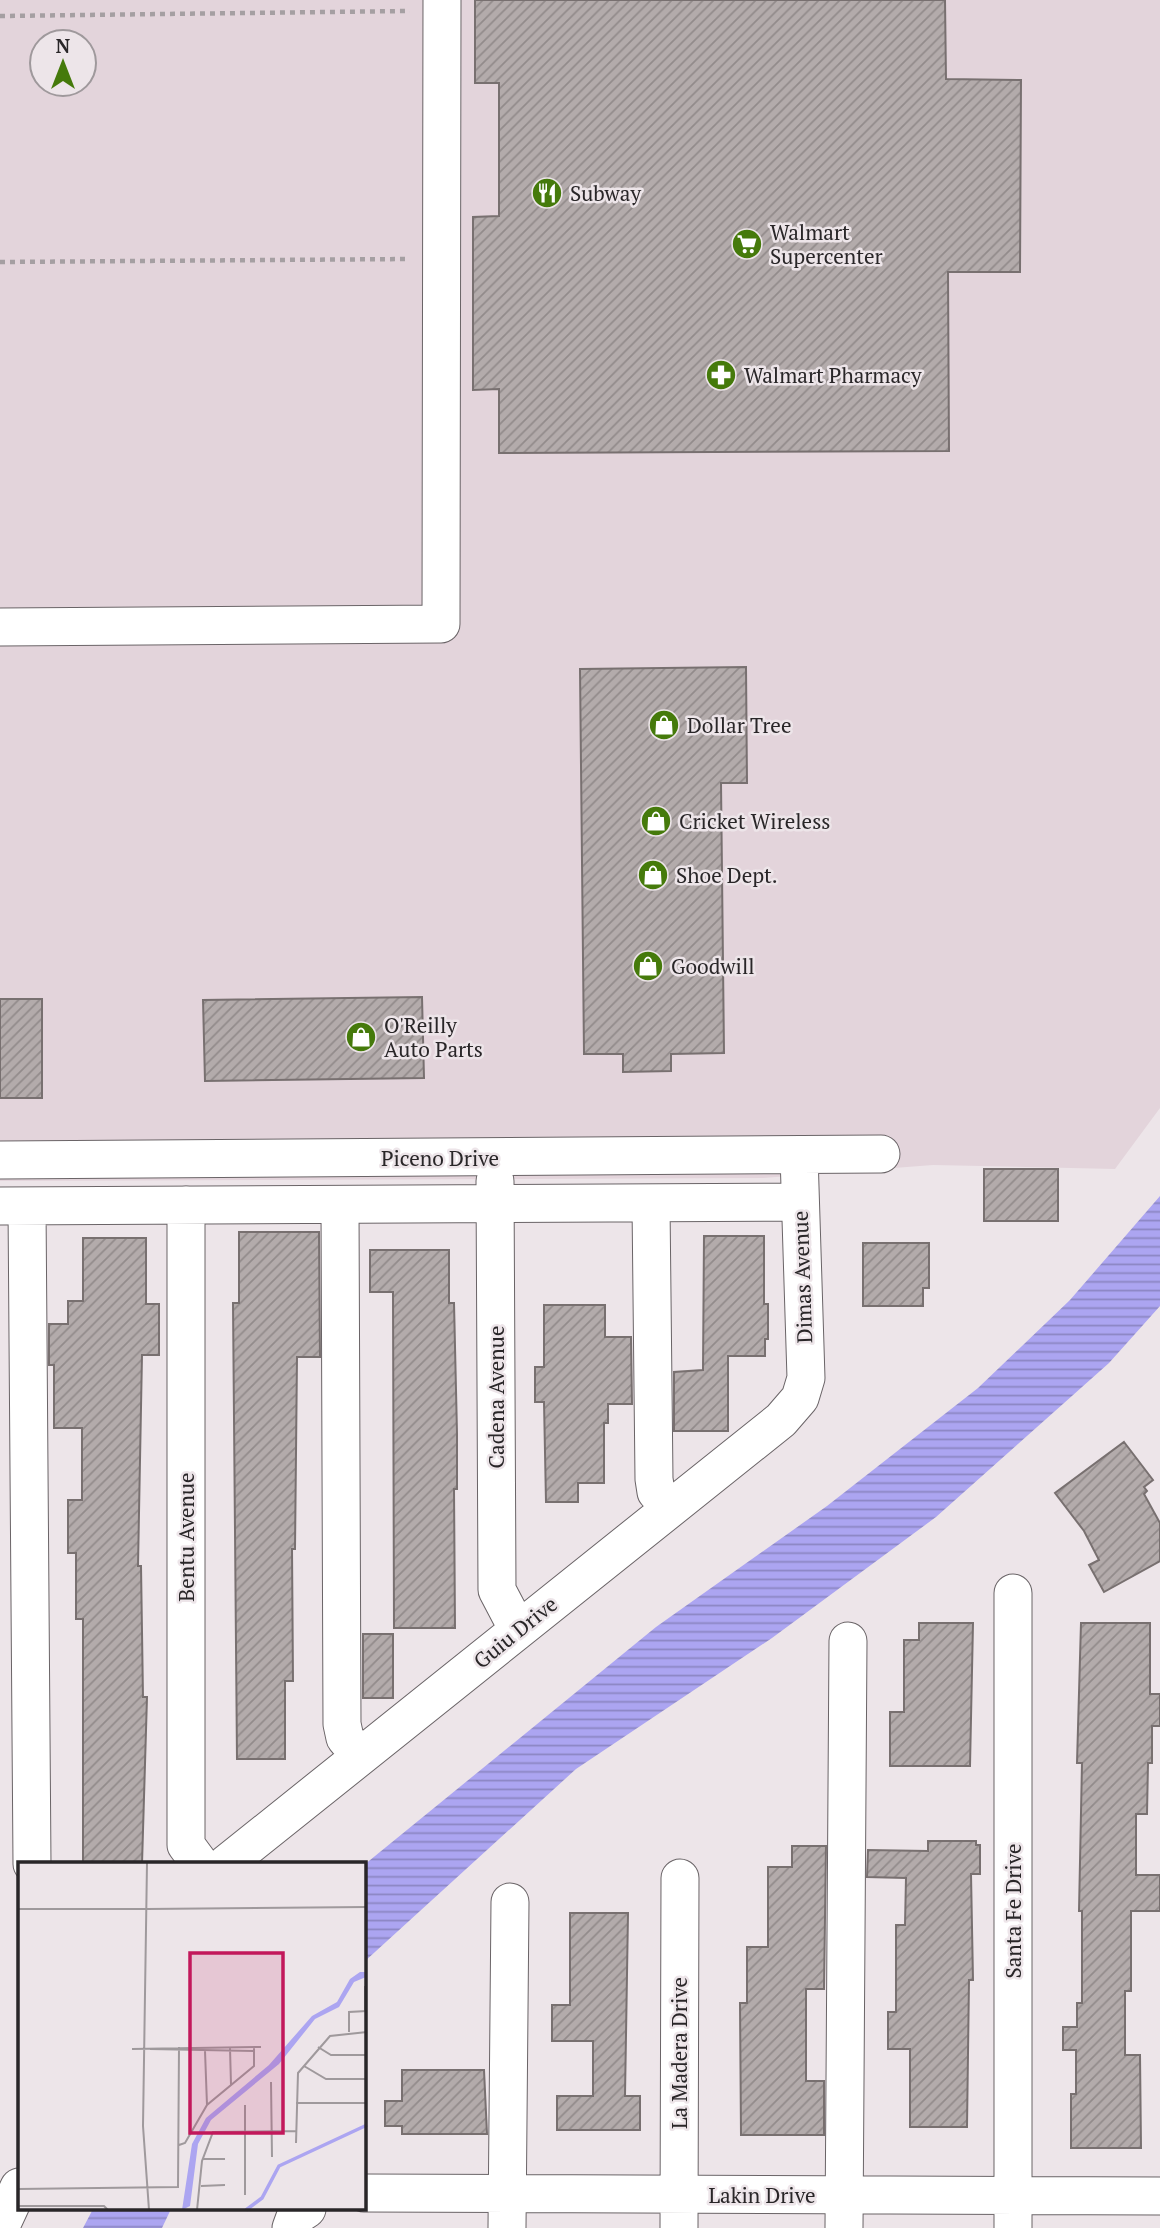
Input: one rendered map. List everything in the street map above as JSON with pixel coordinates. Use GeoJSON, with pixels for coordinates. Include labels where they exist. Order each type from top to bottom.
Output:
{"type":"FeatureCollection","features":[{"type":"Feature","properties":{"kind":"street"},"geometry":{"type":"LineString","coordinates":[[0,627],[441,624],[442,5]]}},
{"type":"Feature","properties":{"kind":"street","name":"Piceno Drive"},"geometry":{"type":"LineString","coordinates":[[0,1160],[881,1154]]}},
{"type":"Feature","properties":{"kind":"street","name":"Dimas Avenue"},"geometry":{"type":"LineString","coordinates":[[799,1155],[806,1378],[800,1398]]}},
{"type":"Feature","properties":{"kind":"street","name":"Cadena Avenue"},"geometry":{"type":"LineString","coordinates":[[495,1158],[497,1590],[518,1630]]}},
{"type":"Feature","properties":{"kind":"street"},"geometry":{"type":"LineString","coordinates":[[32,1862],[13,1206],[800,1202]]}},
{"type":"Feature","properties":{"kind":"street"},"geometry":{"type":"LineString","coordinates":[[652,1204],[654,1479],[656,1492],[671,1508]]}},
{"type":"Feature","properties":{"kind":"street","name":"Bentu Avenue"},"geometry":{"type":"LineString","coordinates":[[186,1205],[186,1844],[199,1862]]}},
{"type":"Feature","properties":{"kind":"street"},"geometry":{"type":"LineString","coordinates":[[340,1205],[342,1724],[345,1738],[360,1756]]}},
{"type":"Feature","properties":{"kind":"street","name":"Guiu Drive"},"geometry":{"type":"LineString","coordinates":[[228,1862],[781,1420],[800,1398]]}},
{"type":"Feature","properties":{"kind":"street","name":"Santa Fe Drive"},"geometry":{"type":"LineString","coordinates":[[1013,1593],[1013,2212]]}},
{"type":"Feature","properties":{"kind":"street"},"geometry":{"type":"LineString","coordinates":[[844,2211],[848,1641]]}},
{"type":"Feature","properties":{"kind":"street","name":"La Madera Drive"},"geometry":{"type":"LineString","coordinates":[[679,2212],[680,1878]]}},
{"type":"Feature","properties":{"kind":"street"},"geometry":{"type":"LineString","coordinates":[[506,2211],[510,1902]]}},
{"type":"Feature","properties":{"kind":"street"},"geometry":{"type":"LineString","coordinates":[[0,2228],[18,2189]]}},
{"type":"Feature","properties":{"kind":"street","name":"Lakin Drive"},"geometry":{"type":"LineString","coordinates":[[366,2193],[506,2211],[679,2212],[1013,2212],[1160,2196]]}},
{"type":"Feature","properties":{"kind":"street"},"geometry":{"type":"LineString","coordinates":[[290,2228],[295,2217],[306,2210]]}},
{"type":"Feature","properties":{"kind":"path"},"geometry":{"type":"LineString","coordinates":[[0,16],[442,5]]}},
{"type":"Feature","properties":{"kind":"path"},"geometry":{"type":"LineString","coordinates":[[0,262],[442,259]]}},
{"type":"Feature","properties":{"kind":"shaded area"},"geometry":{"type":"Polygon","coordinates":[[[0,0],[1160,0],[1160,1108],[1115,1169],[933,1165],[763,1178],[0,1181],[0,0]]]}},
{"type":"Feature","properties":{"kind":"shaded area"},"geometry":{"type":"Polygon","coordinates":[[[1160,1196],[1160,1306],[1109,1363],[936,1517],[772,1638],[576,1769],[366,1960],[366,1863],[656,1627],[827,1506],[978,1388],[1070,1300],[1160,1196]]]}},
{"type":"Feature","properties":{"kind":"shaded area"},"geometry":{"type":"Polygon","coordinates":[[[92,2210],[171,2210],[162,2228],[83,2228],[92,2210]]]}},
{"type":"Feature","properties":{"kind":"building","name":"Walmart Supercenter"},"geometry":{"type":"Polygon","coordinates":[[[475,0],[945,0],[946,79],[1021,80],[1020,272],[948,272],[949,451],[499,453],[499,389],[473,390],[473,217],[499,216],[499,83],[475,83],[475,0]]]}},
{"type":"Feature","properties":{"kind":"building"},"geometry":{"type":"Polygon","coordinates":[[[746,667],[747,783],[721,783],[724,1053],[671,1054],[671,1071],[623,1072],[623,1054],[584,1054],[580,669],[746,667]]]}},
{"type":"Feature","properties":{"kind":"building"},"geometry":{"type":"Polygon","coordinates":[[[422,997],[424,1078],[205,1081],[203,1000],[422,997]]]}},
{"type":"Feature","properties":{"kind":"building"},"geometry":{"type":"Polygon","coordinates":[[[0,999],[42,999],[42,1098],[0,1098],[0,999]]]}},
{"type":"Feature","properties":{"kind":"building"},"geometry":{"type":"Polygon","coordinates":[[[984,1169],[1058,1169],[1058,1221],[984,1221],[984,1169]]]}},
{"type":"Feature","properties":{"kind":"building"},"geometry":{"type":"Polygon","coordinates":[[[239,1232],[319,1232],[320,1357],[297,1357],[295,1549],[292,1549],[293,1681],[285,1681],[285,1759],[237,1759],[233,1303],[239,1303],[239,1232]]]}},
{"type":"Feature","properties":{"kind":"building"},"geometry":{"type":"Polygon","coordinates":[[[704,1236],[764,1236],[764,1304],[768,1304],[768,1339],[765,1339],[765,1356],[728,1356],[728,1431],[674,1431],[674,1372],[703,1370],[704,1236]]]}},
{"type":"Feature","properties":{"kind":"building"},"geometry":{"type":"Polygon","coordinates":[[[83,1238],[146,1238],[146,1304],[159,1304],[159,1355],[142,1355],[138,1566],[141,1566],[143,1697],[147,1697],[142,1862],[83,1862],[83,1619],[76,1619],[76,1553],[68,1553],[68,1500],[82,1500],[82,1428],[54,1428],[54,1365],[49,1365],[49,1324],[68,1324],[68,1301],[83,1301],[83,1238]]]}},
{"type":"Feature","properties":{"kind":"building"},"geometry":{"type":"Polygon","coordinates":[[[863,1243],[929,1243],[929,1288],[923,1288],[923,1306],[863,1306],[863,1243]]]}},
{"type":"Feature","properties":{"kind":"building"},"geometry":{"type":"Polygon","coordinates":[[[370,1250],[449,1250],[449,1303],[454,1303],[457,1433],[457,1489],[454,1489],[455,1628],[394,1628],[393,1292],[370,1292],[370,1250]]]}},
{"type":"Feature","properties":{"kind":"building"},"geometry":{"type":"Polygon","coordinates":[[[544,1305],[605,1305],[605,1337],[631,1337],[632,1404],[608,1404],[608,1423],[604,1423],[604,1483],[578,1483],[578,1502],[546,1502],[544,1402],[535,1402],[535,1367],[544,1367],[544,1305]]]}},
{"type":"Feature","properties":{"kind":"building"},"geometry":{"type":"Polygon","coordinates":[[[1124,1442],[1153,1480],[1144,1487],[1147,1491],[1144,1494],[1160,1523],[1160,1561],[1104,1592],[1089,1565],[1099,1560],[1084,1531],[1055,1493],[1124,1442]]]}},
{"type":"Feature","properties":{"kind":"building"},"geometry":{"type":"Polygon","coordinates":[[[919,1623],[973,1623],[970,1766],[890,1766],[890,1712],[904,1712],[904,1640],[919,1640],[919,1623]]]}},
{"type":"Feature","properties":{"kind":"building"},"geometry":{"type":"Polygon","coordinates":[[[1081,1623],[1150,1623],[1150,1694],[1160,1694],[1160,1726],[1152,1726],[1147,1814],[1136,1814],[1136,1875],[1160,1875],[1160,1911],[1131,1911],[1131,1991],[1125,1991],[1125,2055],[1140,2055],[1141,2148],[1071,2148],[1071,2094],[1076,2094],[1076,2050],[1063,2050],[1063,2027],[1077,2027],[1077,2003],[1082,2003],[1082,1911],[1079,1911],[1082,1763],[1077,1763],[1081,1623]]]}},
{"type":"Feature","properties":{"kind":"building"},"geometry":{"type":"Polygon","coordinates":[[[363,1634],[393,1634],[393,1698],[363,1698],[363,1634]]]}},
{"type":"Feature","properties":{"kind":"building"},"geometry":{"type":"Polygon","coordinates":[[[928,1841],[976,1841],[976,1845],[980,1845],[980,1874],[971,1874],[973,1980],[969,1980],[967,2127],[910,2127],[910,2049],[888,2049],[888,2012],[896,2012],[896,1925],[905,1925],[906,1878],[867,1877],[868,1850],[928,1851],[928,1841]]]}},
{"type":"Feature","properties":{"kind":"building"},"geometry":{"type":"Polygon","coordinates":[[[792,1846],[826,1846],[824,1989],[806,1989],[806,2081],[824,2081],[824,2135],[741,2135],[740,2003],[747,2003],[747,1947],[768,1947],[768,1867],[792,1867],[792,1846]]]}},
{"type":"Feature","properties":{"kind":"building"},"geometry":{"type":"Polygon","coordinates":[[[570,1913],[628,1913],[625,2096],[640,2096],[640,2130],[557,2130],[557,2096],[593,2096],[593,2041],[552,2041],[552,2005],[570,2005],[570,1913]]]}},
{"type":"Feature","properties":{"kind":"building"},"geometry":{"type":"Polygon","coordinates":[[[402,2070],[484,2070],[487,2134],[402,2134],[402,2126],[385,2126],[385,2101],[402,2101],[402,2070]]]}},
{"type":"Feature","properties":{"kind":"place","name":"Subway"},"geometry":{"type":"Point","coordinates":[547,193]}},
{"type":"Feature","properties":{"kind":"place","name":"Walmart Supercenter"},"geometry":{"type":"Point","coordinates":[747,244]}},
{"type":"Feature","properties":{"kind":"place","name":"Walmart Pharmacy"},"geometry":{"type":"Point","coordinates":[721,375]}},
{"type":"Feature","properties":{"kind":"place","name":"Dollar Tree"},"geometry":{"type":"Point","coordinates":[664,725]}},
{"type":"Feature","properties":{"kind":"place","name":"Cricket Wireless"},"geometry":{"type":"Point","coordinates":[656,821]}},
{"type":"Feature","properties":{"kind":"place","name":"Shoe Dept."},"geometry":{"type":"Point","coordinates":[653,875]}},
{"type":"Feature","properties":{"kind":"place","name":"Goodwill"},"geometry":{"type":"Point","coordinates":[648,966]}},
{"type":"Feature","properties":{"kind":"place","name":"O'Reilly Auto Parts"},"geometry":{"type":"Point","coordinates":[361,1037]}}]}
